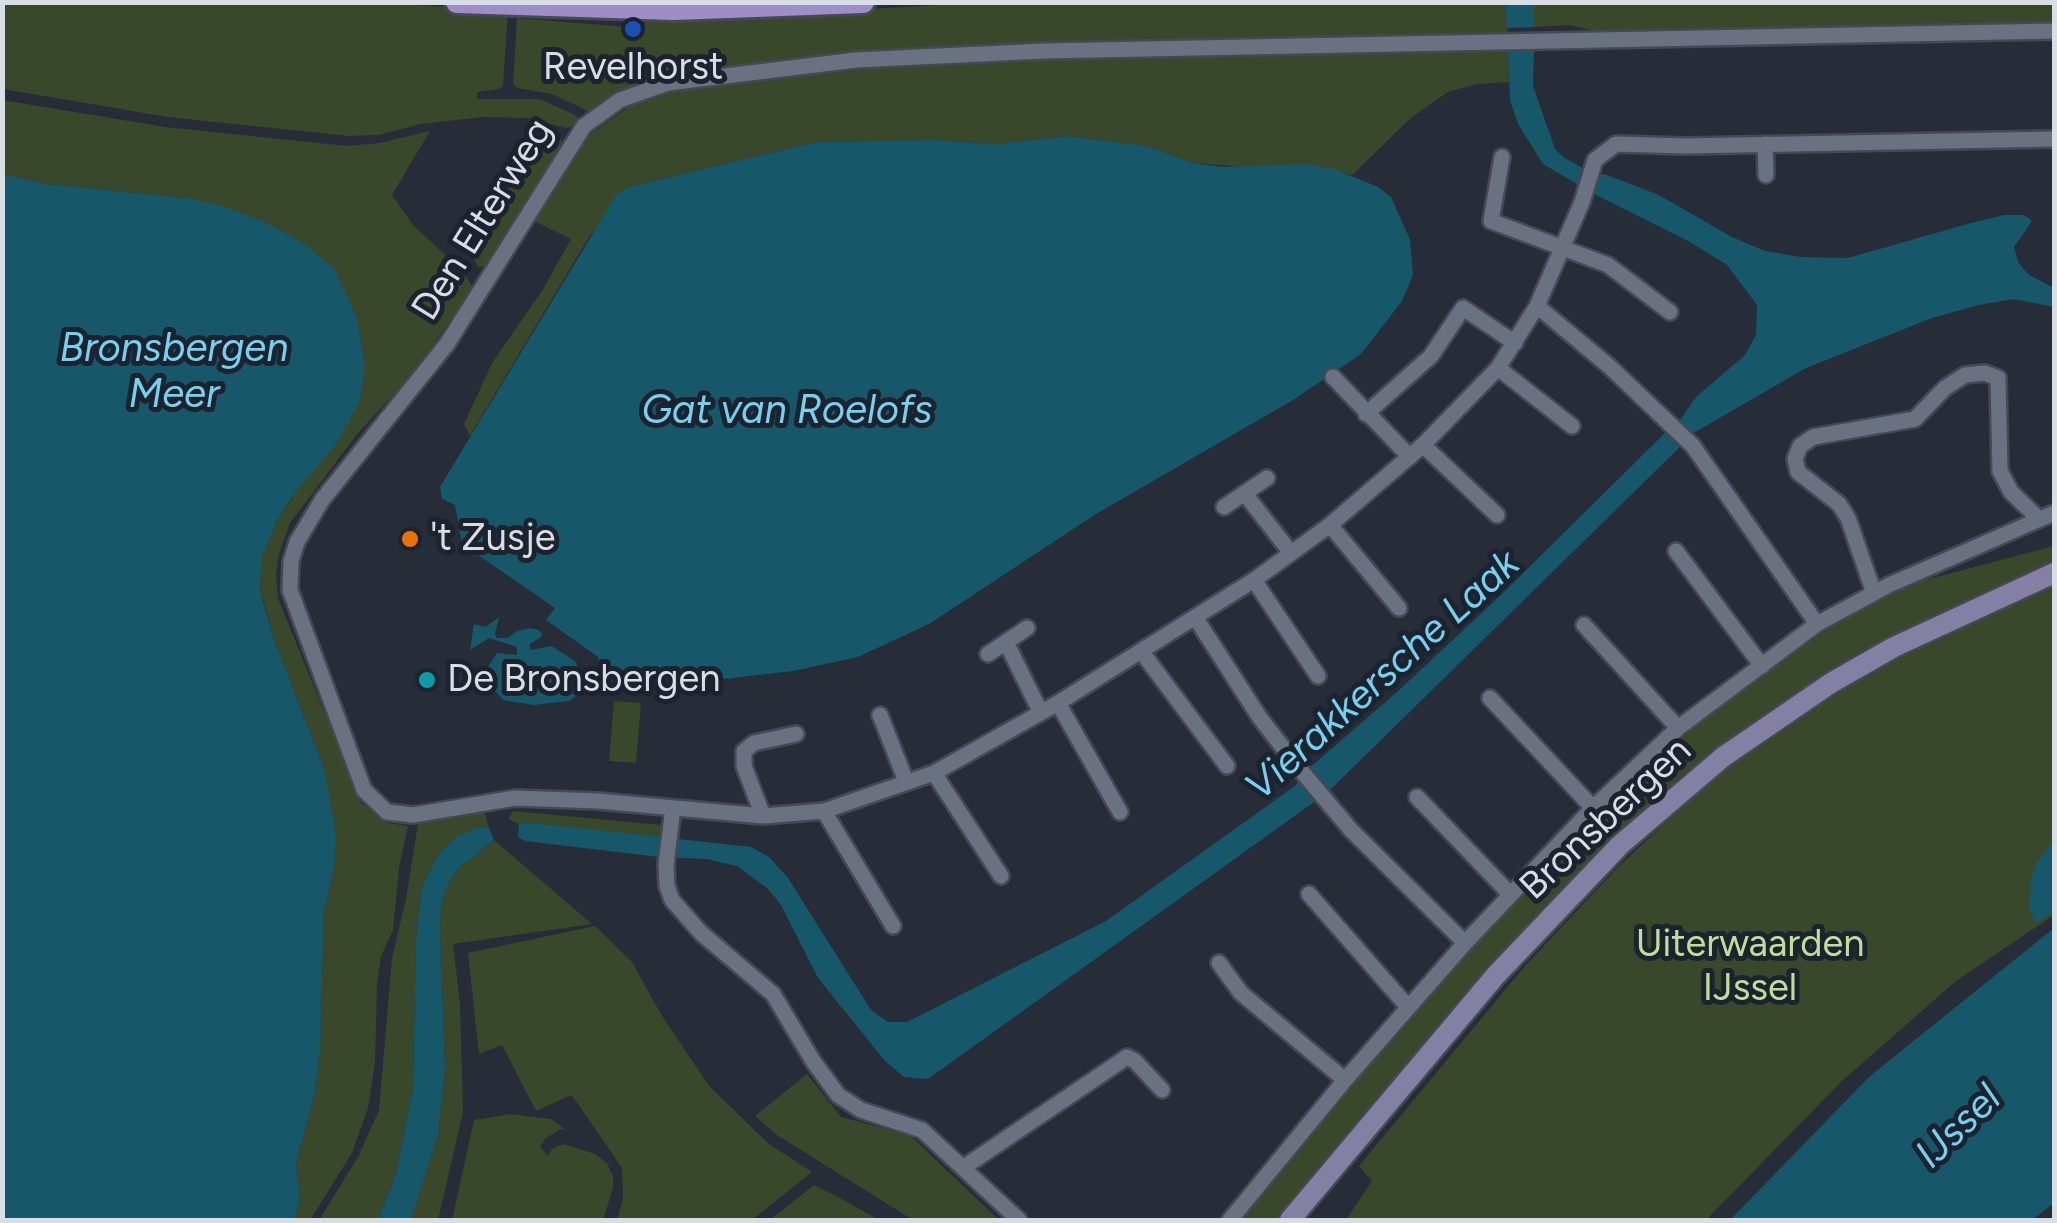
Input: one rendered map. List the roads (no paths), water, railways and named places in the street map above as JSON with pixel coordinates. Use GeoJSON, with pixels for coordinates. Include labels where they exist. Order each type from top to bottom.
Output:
{"type":"FeatureCollection","features":[{"type":"Feature","properties":{"kind":"main road"},"geometry":{"type":"LineString","coordinates":[[457,2],[674,9],[863,2]]}},
{"type":"Feature","properties":{"kind":"street","name":"Den Elterweg"},"geometry":{"type":"LineString","coordinates":[[673,808],[598,801],[495,799],[398,815],[376,804],[364,790],[290,590],[290,561],[322,500],[447,344],[584,126],[620,100],[668,83],[856,60],[1044,50],[2054,31]]}},
{"type":"Feature","properties":{"kind":"street"},"geometry":{"type":"LineString","coordinates":[[1019,1220],[922,1130],[860,1110],[838,1096],[812,1061],[773,994],[701,933],[672,900],[666,886],[666,864],[673,808],[763,816],[824,810],[934,773],[1058,703],[1254,580],[1330,524],[1423,446],[1498,368],[1538,306],[1582,202],[1595,160],[1616,144],[2054,139]]}},
{"type":"Feature","properties":{"kind":"street"},"geometry":{"type":"LineString","coordinates":[[1765,144],[1766,175]]}},
{"type":"Feature","properties":{"kind":"street"},"geometry":{"type":"LineString","coordinates":[[1502,157],[1491,220],[1564,246],[1624,274],[1670,312]]}},
{"type":"Feature","properties":{"kind":"street"},"geometry":{"type":"LineString","coordinates":[[1538,306],[1693,446],[1817,624]]}},
{"type":"Feature","properties":{"kind":"street"},"geometry":{"type":"LineString","coordinates":[[1366,414],[1431,356],[1463,308],[1516,343]]}},
{"type":"Feature","properties":{"kind":"street"},"geometry":{"type":"LineString","coordinates":[[1498,368],[1572,426]]}},
{"type":"Feature","properties":{"kind":"street","name":"Bronsbergen"},"geometry":{"type":"LineString","coordinates":[[1874,593],[1848,518],[1839,504],[1798,472],[1795,459],[1800,446],[1812,437],[1915,419],[1945,388],[1966,375],[1985,373],[1998,378],[2000,471],[2011,492],[2047,516]]}},
{"type":"Feature","properties":{"kind":"street"},"geometry":{"type":"LineString","coordinates":[[1333,377],[1410,457]]}},
{"type":"Feature","properties":{"kind":"street"},"geometry":{"type":"LineString","coordinates":[[1423,446],[1497,515]]}},
{"type":"Feature","properties":{"kind":"street"},"geometry":{"type":"LineString","coordinates":[[1224,507],[1267,478]]}},
{"type":"Feature","properties":{"kind":"street"},"geometry":{"type":"LineString","coordinates":[[1245,494],[1291,553]]}},
{"type":"Feature","properties":{"kind":"street","name":"Bronsbergen"},"geometry":{"type":"LineString","coordinates":[[1230,1220],[1464,944],[1593,808],[1678,728],[1817,624],[1966,549],[2047,516]]}},
{"type":"Feature","properties":{"kind":"street"},"geometry":{"type":"LineString","coordinates":[[1330,524],[1399,608]]}},
{"type":"Feature","properties":{"kind":"street"},"geometry":{"type":"LineString","coordinates":[[1676,551],[1762,666]]}},
{"type":"Feature","properties":{"kind":"street","name":"Bronsbergen"},"geometry":{"type":"LineString","coordinates":[[1290,1220],[1510,961],[1620,845],[1723,757],[1894,647],[2054,574]]}},
{"type":"Feature","properties":{"kind":"street"},"geometry":{"type":"LineString","coordinates":[[1254,580],[1318,676]]}},
{"type":"Feature","properties":{"kind":"street"},"geometry":{"type":"LineString","coordinates":[[1196,617],[1260,718],[1298,768],[1351,830],[1464,944]]}},
{"type":"Feature","properties":{"kind":"street","name":"Bronsbergen"},"geometry":{"type":"LineString","coordinates":[[1584,624],[1678,728]]}},
{"type":"Feature","properties":{"kind":"street"},"geometry":{"type":"LineString","coordinates":[[988,654],[1027,628]]}},
{"type":"Feature","properties":{"kind":"street"},"geometry":{"type":"LineString","coordinates":[[1006,642],[1040,711]]}},
{"type":"Feature","properties":{"kind":"street"},"geometry":{"type":"LineString","coordinates":[[1141,651],[1227,766]]}},
{"type":"Feature","properties":{"kind":"street","name":"Bronsbergen"},"geometry":{"type":"LineString","coordinates":[[1490,698],[1593,808]]}},
{"type":"Feature","properties":{"kind":"street"},"geometry":{"type":"LineString","coordinates":[[1058,703],[1120,812]]}},
{"type":"Feature","properties":{"kind":"street"},"geometry":{"type":"LineString","coordinates":[[880,716],[906,781]]}},
{"type":"Feature","properties":{"kind":"street"},"geometry":{"type":"LineString","coordinates":[[763,816],[744,766],[744,751],[754,743],[796,734]]}},
{"type":"Feature","properties":{"kind":"street"},"geometry":{"type":"LineString","coordinates":[[934,773],[1001,876]]}},
{"type":"Feature","properties":{"kind":"street","name":"Bronsbergen"},"geometry":{"type":"LineString","coordinates":[[1417,797],[1510,894]]}},
{"type":"Feature","properties":{"kind":"street"},"geometry":{"type":"LineString","coordinates":[[824,810],[893,926]]}},
{"type":"Feature","properties":{"kind":"street"},"geometry":{"type":"LineString","coordinates":[[1309,894],[1408,1007]]}},
{"type":"Feature","properties":{"kind":"street"},"geometry":{"type":"LineString","coordinates":[[1219,963],[1240,992],[1345,1080]]}},
{"type":"Feature","properties":{"kind":"street"},"geometry":{"type":"LineString","coordinates":[[964,1167],[1127,1058],[1135,1061],[1162,1090]]}},
{"type":"Feature","properties":{"kind":"water"},"geometry":{"type":"Polygon","coordinates":[[[1506,3],[1534,3],[1534,27],[1507,28],[1506,3]]]}},
{"type":"Feature","properties":{"kind":"water"},"geometry":{"type":"Polygon","coordinates":[[[1508,50],[1534,50],[1533,86],[1555,149],[1588,171],[1659,195],[1732,237],[1765,251],[1801,257],[1848,258],[1971,223],[2024,215],[2032,221],[2014,247],[2018,262],[2029,275],[2054,288],[2054,307],[2013,299],[1932,318],[1806,368],[1690,435],[1678,423],[1696,397],[1745,355],[1756,335],[1757,305],[1727,265],[1543,164],[1518,124],[1510,100],[1508,50]]]}},
{"type":"Feature","properties":{"kind":"water","name":"Gat van Roelofs"},"geometry":{"type":"Polygon","coordinates":[[[1068,136],[1146,146],[1194,163],[1223,167],[1307,164],[1334,169],[1378,187],[1391,197],[1410,240],[1413,275],[1402,301],[1361,354],[1293,400],[1096,514],[929,624],[858,657],[793,671],[689,683],[602,671],[598,657],[546,620],[555,608],[462,544],[455,505],[442,499],[440,487],[616,195],[629,187],[816,142],[935,140],[997,144],[1068,136]]]}},
{"type":"Feature","properties":{"kind":"water","name":"Bronsbergen Meer"},"geometry":{"type":"Polygon","coordinates":[[[3,174],[47,184],[186,198],[263,221],[303,243],[334,268],[357,318],[365,367],[360,401],[337,443],[292,497],[262,557],[263,602],[325,771],[336,837],[324,911],[320,1052],[315,1093],[296,1163],[300,1198],[295,1220],[3,1220],[3,174]]]}},
{"type":"Feature","properties":{"kind":"water"},"geometry":{"type":"Polygon","coordinates":[[[1670,428],[1684,443],[1328,792],[928,1079],[904,1077],[885,1061],[818,978],[781,905],[768,889],[737,866],[706,859],[525,841],[518,837],[519,824],[525,822],[751,847],[769,857],[788,878],[871,1010],[888,1022],[907,1022],[1106,921],[1295,786],[1307,770],[1502,594],[1670,428]]]}},
{"type":"Feature","properties":{"kind":"water"},"geometry":{"type":"Polygon","coordinates":[[[499,617],[497,638],[508,638],[531,628],[538,630],[541,637],[530,644],[530,650],[552,646],[576,662],[582,692],[569,701],[534,705],[503,700],[482,676],[497,653],[517,655],[517,647],[489,638],[470,650],[474,624],[486,627],[499,617]]]}},
{"type":"Feature","properties":{"kind":"water"},"geometry":{"type":"Polygon","coordinates":[[[480,827],[489,828],[494,840],[458,869],[442,902],[445,1069],[438,1135],[411,1220],[378,1220],[396,1174],[413,1088],[416,940],[422,886],[440,852],[456,837],[480,827]]]}},
{"type":"Feature","properties":{"kind":"water"},"geometry":{"type":"Polygon","coordinates":[[[2054,840],[2054,912],[2036,923],[2029,909],[2031,879],[2037,862],[2054,840]]]}},
{"type":"Feature","properties":{"kind":"water","name":"IJssel"},"geometry":{"type":"Polygon","coordinates":[[[2054,928],[2054,1203],[2032,1220],[1730,1220],[1870,1076],[2054,928]]]}},
{"type":"Feature","properties":{"kind":"place","name":"Revelhorst"},"geometry":{"type":"Point","coordinates":[633,29]}},
{"type":"Feature","properties":{"kind":"place","name":"'t Zusje"},"geometry":{"type":"Point","coordinates":[410,539]}},
{"type":"Feature","properties":{"kind":"place","name":"De Bronsbergen"},"geometry":{"type":"Point","coordinates":[427,680]}},
{"type":"Feature","properties":{"kind":"water label","name":"Vierakkersche Laak"},"geometry":{"type":"Point","coordinates":[1383,676]}},
{"type":"Feature","properties":{"kind":"park label","name":"Uiterwaarden IJssel"},"geometry":{"type":"Point","coordinates":[1750,967]}}]}
